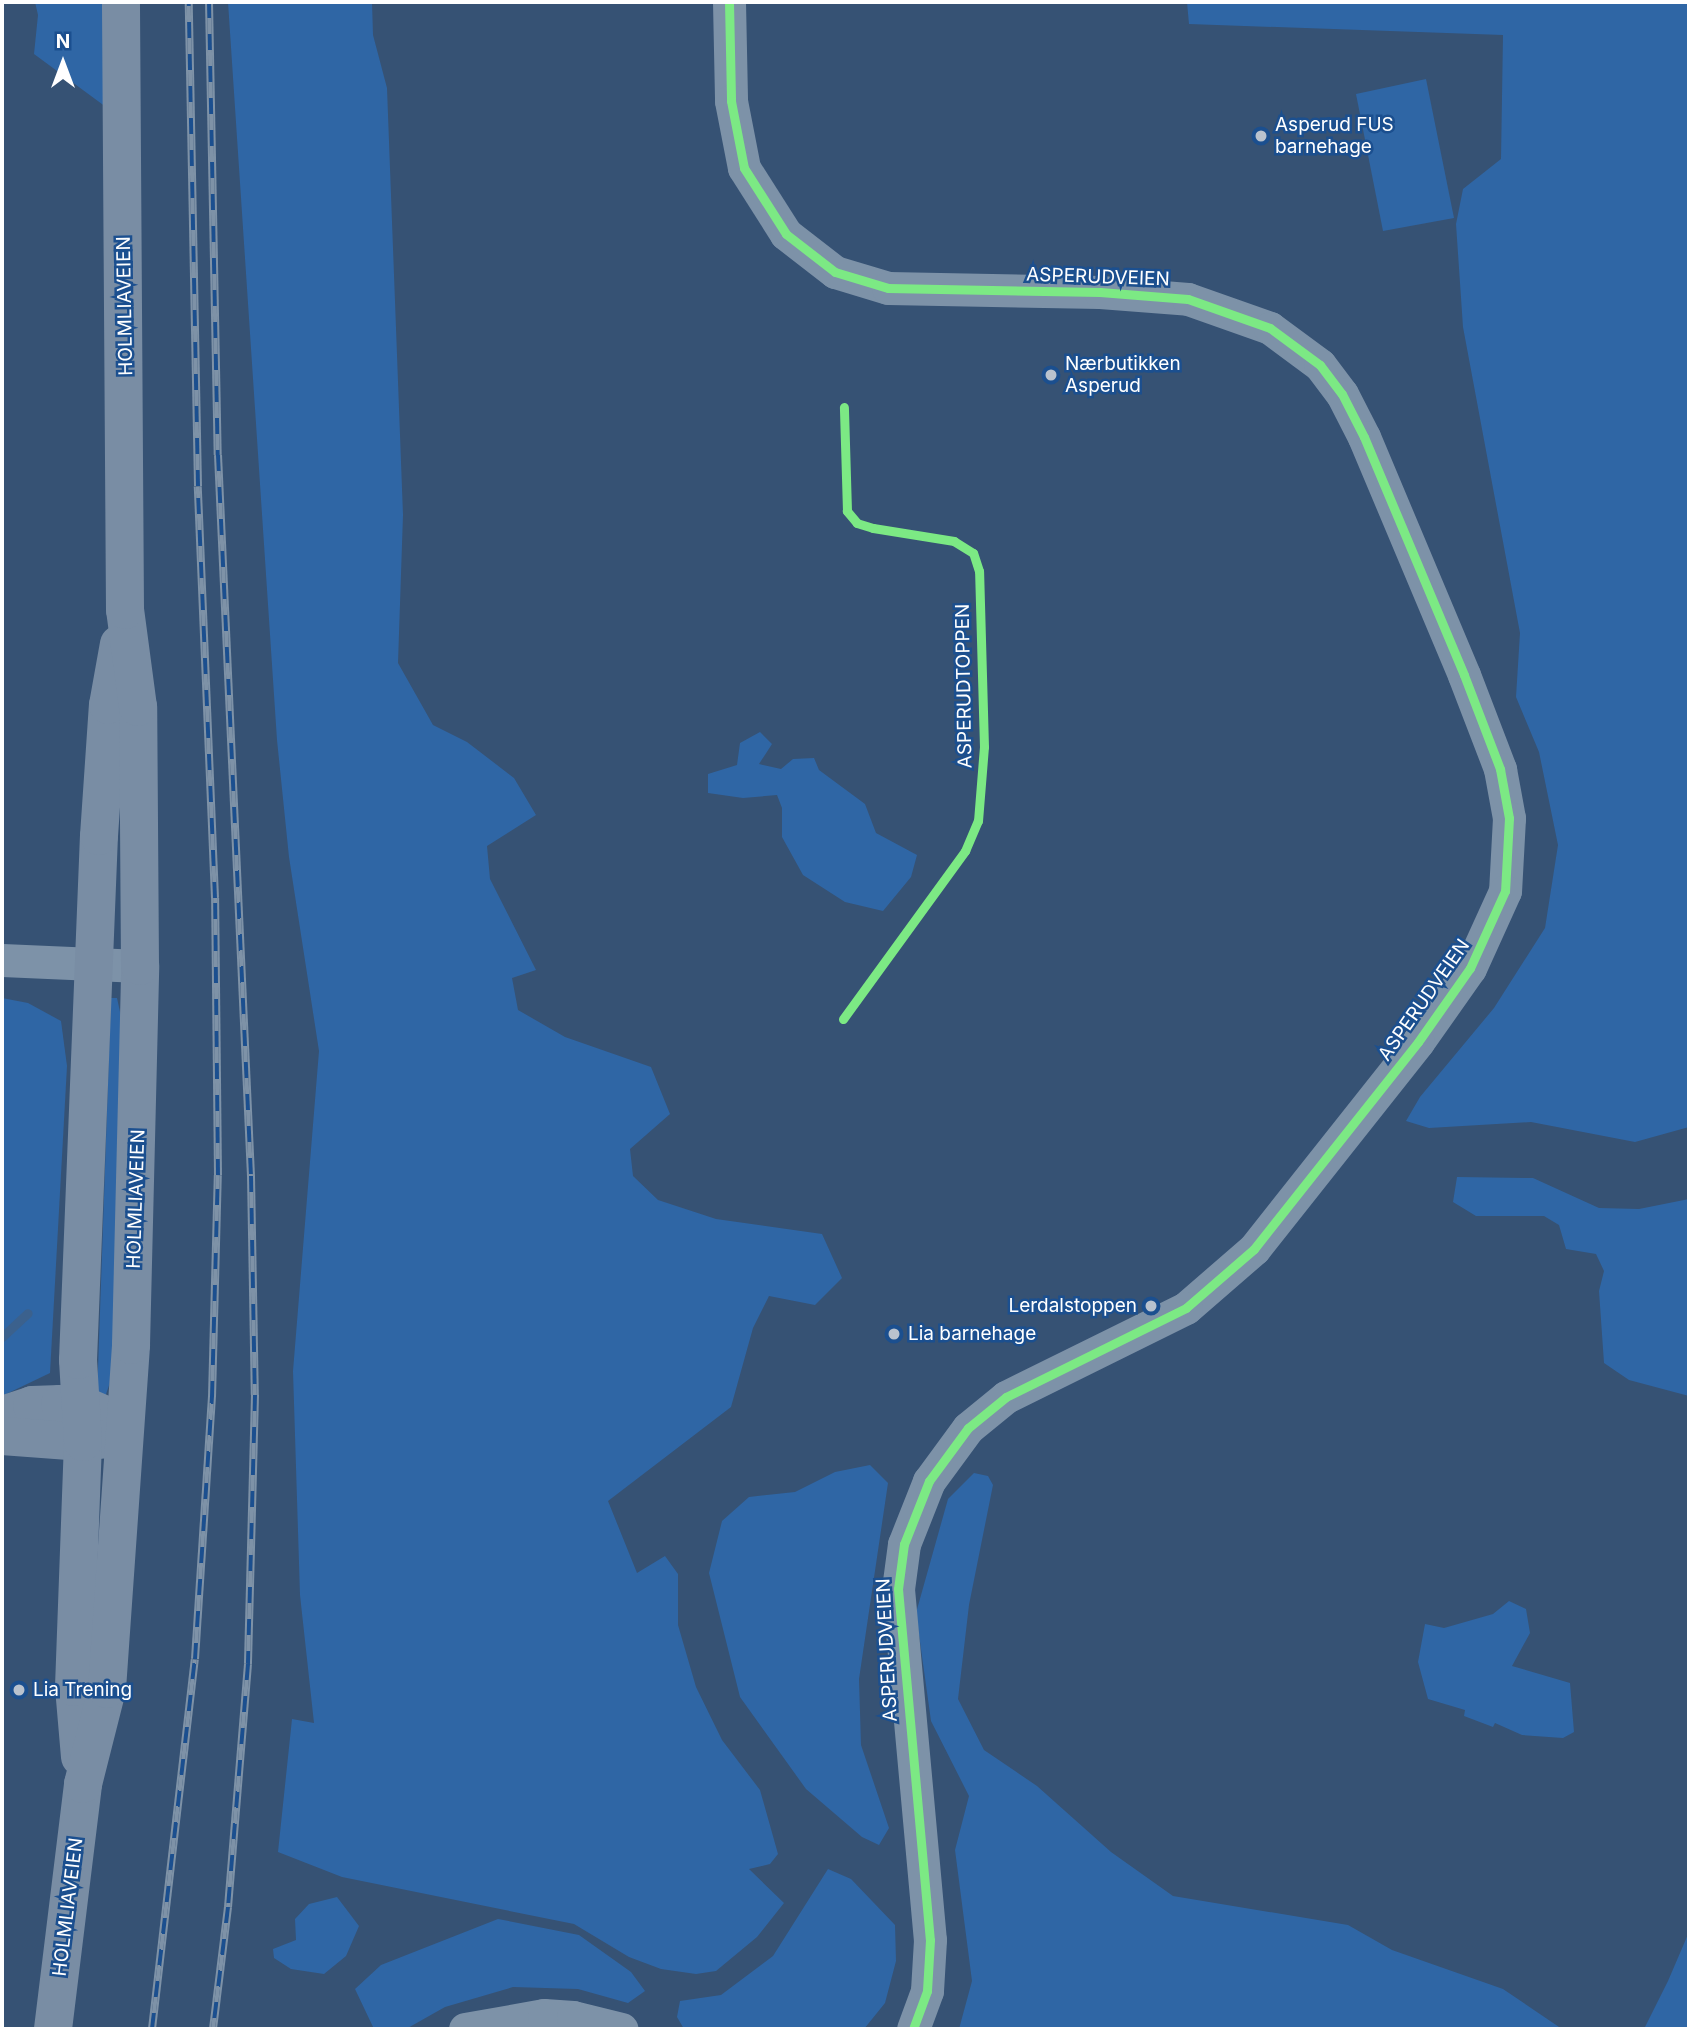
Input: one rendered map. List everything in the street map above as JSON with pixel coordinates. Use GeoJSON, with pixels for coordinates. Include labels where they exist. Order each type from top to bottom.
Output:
{"type":"FeatureCollection","features":[{"type":"Feature","properties":{"kind":"street","name":"HOLMLIAVEIEN"},"geometry":{"type":"LineString","coordinates":[[53,2029],[83,1784],[107,1689],[127,1429],[140,966],[138,706],[125,610],[121,2]]}},
{"type":"Feature","properties":{"kind":"street","name":"ASPERUDVEIEN"},"geometry":{"type":"LineString","coordinates":[[729,2],[731,102],[744,168],[786,234],[835,271],[888,288],[1100,292],[1188,299],[1270,328],[1320,365],[1342,394],[1364,437],[1464,675],[1500,769],[1509,818],[1505,891],[1470,968],[1418,1042],[1254,1249],[1186,1308],[1006,1397],[968,1429],[929,1480],[904,1544],[898,1589],[930,1940],[927,1991],[913,2029]]}},
{"type":"Feature","properties":{"kind":"street","name":"HOLMLIAVEIEN"},"geometry":{"type":"LineString","coordinates":[[83,1784],[74,1687],[83,1442],[80,1404],[94,964],[108,705],[125,610]]}},
{"type":"Feature","properties":{"kind":"street"},"geometry":{"type":"LineString","coordinates":[[2,960],[140,966]]}},
{"type":"Feature","properties":{"kind":"street"},"geometry":{"type":"LineString","coordinates":[[2,1415],[32,1405],[80,1404],[127,1429]]}},
{"type":"Feature","properties":{"kind":"street"},"geometry":{"type":"LineString","coordinates":[[2,1436],[83,1442],[127,1429]]}},
{"type":"Feature","properties":{"kind":"street"},"geometry":{"type":"LineString","coordinates":[[465,2029],[544,2015],[582,2018],[622,2029]]}},
{"type":"Feature","properties":{"kind":"shaded area"},"geometry":{"type":"Polygon","coordinates":[[[35,2],[105,2],[106,107],[34,54],[38,15],[35,2]]]}},
{"type":"Feature","properties":{"kind":"shaded area"},"geometry":{"type":"Polygon","coordinates":[[[228,2],[372,2],[373,35],[387,88],[403,515],[398,663],[433,725],[467,742],[514,778],[536,815],[487,846],[490,879],[536,970],[512,978],[518,1010],[565,1037],[651,1067],[670,1114],[630,1149],[633,1176],[658,1200],[716,1219],[822,1234],[842,1278],[815,1305],[769,1296],[753,1328],[731,1407],[608,1501],[637,1573],[665,1556],[678,1574],[678,1625],[696,1687],[722,1740],[760,1790],[778,1854],[770,1864],[749,1869],[784,1903],[757,1937],[716,1971],[696,1974],[661,1969],[629,1957],[574,1924],[342,1877],[278,1852],[292,1719],[314,1723],[300,1595],[293,1371],[319,1051],[289,857],[277,740],[228,2]]]}},
{"type":"Feature","properties":{"kind":"shaded area"},"geometry":{"type":"Polygon","coordinates":[[[1187,2],[1689,2],[1689,1127],[1635,1142],[1531,1122],[1429,1128],[1406,1121],[1420,1097],[1494,1008],[1545,928],[1558,845],[1539,752],[1516,697],[1520,633],[1463,327],[1456,224],[1463,189],[1501,159],[1503,35],[1189,24],[1187,2]]]}},
{"type":"Feature","properties":{"kind":"shaded area"},"geometry":{"type":"Polygon","coordinates":[[[1426,79],[1454,218],[1383,231],[1356,94],[1426,79]]]}},
{"type":"Feature","properties":{"kind":"shaded area"},"geometry":{"type":"Polygon","coordinates":[[[760,732],[772,744],[759,764],[781,769],[793,759],[814,758],[819,770],[865,804],[876,833],[917,855],[911,877],[883,911],[845,902],[803,875],[782,837],[782,808],[777,795],[743,798],[708,793],[708,774],[737,765],[740,743],[760,732]]]}},
{"type":"Feature","properties":{"kind":"shaded area"},"geometry":{"type":"Polygon","coordinates":[[[2,998],[28,1003],[61,1021],[67,1066],[50,1373],[2,1396],[2,998]]]}},
{"type":"Feature","properties":{"kind":"shaded area"},"geometry":{"type":"Polygon","coordinates":[[[111,998],[117,998],[122,1021],[120,1354],[105,1397],[97,1398],[111,998]]]}},
{"type":"Feature","properties":{"kind":"shaded area"},"geometry":{"type":"Polygon","coordinates":[[[1457,1177],[1533,1178],[1599,1208],[1639,1209],[1689,1199],[1689,1396],[1629,1380],[1604,1363],[1599,1291],[1604,1271],[1596,1254],[1566,1249],[1559,1225],[1544,1216],[1476,1216],[1453,1202],[1457,1177]]]}},
{"type":"Feature","properties":{"kind":"shaded area"},"geometry":{"type":"Polygon","coordinates":[[[870,1465],[888,1483],[859,1679],[861,1745],[889,1828],[879,1845],[862,1837],[806,1789],[740,1697],[709,1573],[722,1521],[749,1497],[795,1492],[835,1472],[870,1465]]]}},
{"type":"Feature","properties":{"kind":"shaded area"},"geometry":{"type":"Polygon","coordinates":[[[974,1473],[988,1476],[993,1485],[969,1605],[958,1699],[984,1750],[1037,1786],[1111,1852],[1173,1896],[1348,1925],[1392,1950],[1503,1989],[1562,2029],[959,2029],[972,1981],[955,1850],[969,1796],[931,1721],[916,1613],[948,1499],[974,1473]]]}},
{"type":"Feature","properties":{"kind":"shaded area"},"geometry":{"type":"Polygon","coordinates":[[[1509,1601],[1526,1609],[1530,1633],[1512,1666],[1570,1683],[1574,1732],[1563,1738],[1522,1735],[1495,1723],[1493,1727],[1464,1716],[1465,1710],[1428,1699],[1418,1662],[1425,1624],[1444,1628],[1493,1614],[1509,1601]]]}},
{"type":"Feature","properties":{"kind":"shaded area"},"geometry":{"type":"Polygon","coordinates":[[[828,1869],[851,1879],[895,1925],[896,1961],[885,2003],[864,2029],[684,2029],[677,2017],[680,2001],[721,1995],[773,1956],[828,1869]]]}},
{"type":"Feature","properties":{"kind":"shaded area"},"geometry":{"type":"Polygon","coordinates":[[[337,1897],[359,1926],[346,1956],[324,1974],[291,1969],[274,1958],[273,1949],[296,1940],[295,1919],[309,1904],[337,1897]]]}},
{"type":"Feature","properties":{"kind":"shaded area"},"geometry":{"type":"Polygon","coordinates":[[[498,1919],[579,1935],[631,1972],[645,1991],[628,2003],[578,1989],[513,1987],[445,2007],[406,2029],[374,2029],[355,1989],[381,1965],[498,1919]]]}},
{"type":"Feature","properties":{"kind":"shaded area"},"geometry":{"type":"Polygon","coordinates":[[[1689,1932],[1689,2029],[1644,2029],[1668,1981],[1689,1932]]]}},
{"type":"Feature","properties":{"kind":"waterway"},"geometry":{"type":"LineString","coordinates":[[2,1337],[28,1313]]}},
{"type":"Feature","properties":{"kind":"railway"},"geometry":{"type":"LineString","coordinates":[[152,2029],[195,1659],[212,1397],[218,1175],[215,898],[198,486],[189,2]]}},
{"type":"Feature","properties":{"kind":"railway"},"geometry":{"type":"LineString","coordinates":[[209,2],[218,455],[251,1176],[255,1395],[248,1664],[228,1907],[213,2029]]}},
{"type":"Feature","properties":{"kind":"cycle path"},"geometry":{"type":"LineString","coordinates":[[729,2],[731,101],[744,168],[786,234],[835,272],[888,288],[1100,292],[1188,299],[1270,328],[1320,365],[1342,394],[1364,437],[1464,675],[1500,769],[1509,818],[1505,891],[1470,968],[1418,1042],[1254,1249],[1186,1308],[1006,1397],[968,1428],[929,1481],[904,1544],[898,1589],[930,1940],[927,1991],[913,2029]]}},
{"type":"Feature","properties":{"kind":"cycle path","name":"ASPERUDTOPPEN"},"geometry":{"type":"LineString","coordinates":[[843,1019],[965,851],[978,821],[984,747],[979,571],[973,553],[954,541],[857,523],[847,511],[844,407]]}},
{"type":"Feature","properties":{"kind":"place","name":"Asperud FUS barnehage"},"geometry":{"type":"Point","coordinates":[1261,136]}},
{"type":"Feature","properties":{"kind":"place","name":"Nærbutikken Asperud"},"geometry":{"type":"Point","coordinates":[1051,375]}},
{"type":"Feature","properties":{"kind":"place","name":"Lerdalstoppen"},"geometry":{"type":"Point","coordinates":[1151,1306]}},
{"type":"Feature","properties":{"kind":"place","name":"Lia barnehage"},"geometry":{"type":"Point","coordinates":[894,1334]}},
{"type":"Feature","properties":{"kind":"place","name":"Lia Trening"},"geometry":{"type":"Point","coordinates":[19,1690]}}]}
